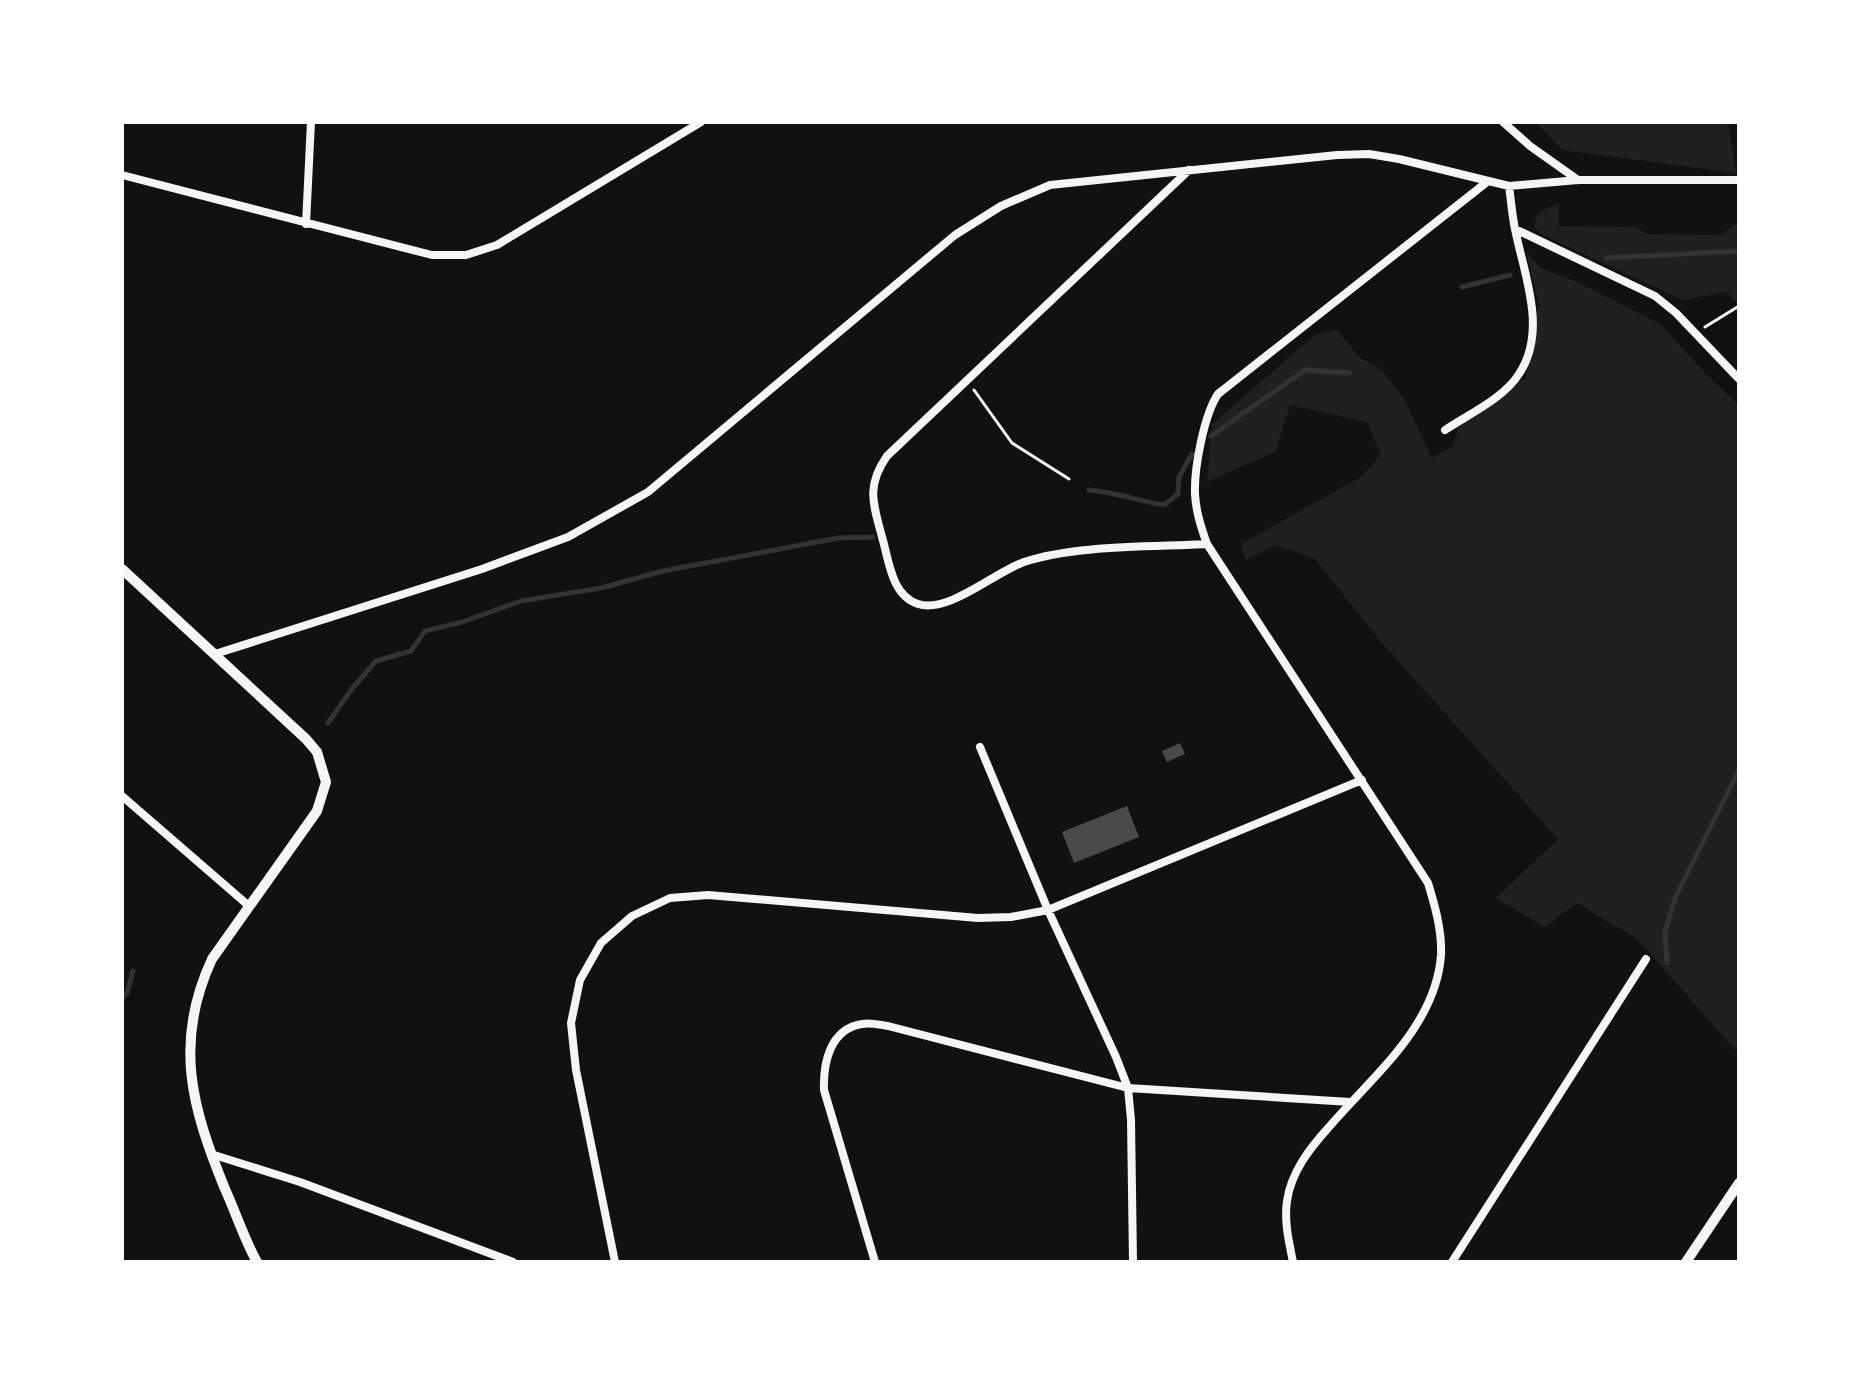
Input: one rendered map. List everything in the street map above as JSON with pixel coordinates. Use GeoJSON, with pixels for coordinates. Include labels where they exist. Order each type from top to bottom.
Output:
{"type":"FeatureCollection","features":[{"type":"Feature","properties":{"kind":"street"},"geometry":{"type":"LineString","coordinates":[[306,224],[311,122]]}},
{"type":"Feature","properties":{"kind":"street"},"geometry":{"type":"LineString","coordinates":[[122,175],[432,255],[466,255],[497,245],[701,122]]}},
{"type":"Feature","properties":{"kind":"street"},"geometry":{"type":"LineString","coordinates":[[1503,122],[1530,146],[1578,180]]}},
{"type":"Feature","properties":{"kind":"street"},"geometry":{"type":"LineString","coordinates":[[215,654],[482,569],[568,537],[648,492],[955,235],[1001,206],[1050,185],[1369,154],[1509,186],[1578,180],[1739,180]]}},
{"type":"Feature","properties":{"kind":"street"},"geometry":{"type":"LineString","coordinates":[[1190,170],[887,456],[877,471],[873,502],[897,588],[907,599],[922,605],[941,604],[1024,562],[1066,552],[1207,544]]}},
{"type":"Feature","properties":{"kind":"street"},"geometry":{"type":"LineString","coordinates":[[1293,1262],[1286,1226],[1287,1200],[1294,1177],[1310,1149],[1409,1036],[1423,1015],[1441,956],[1438,916],[1428,883],[1207,544],[1199,521],[1195,491],[1205,421],[1218,394],[1487,182]]}},
{"type":"Feature","properties":{"kind":"street"},"geometry":{"type":"LineString","coordinates":[[1445,430],[1504,390],[1519,375],[1528,357],[1532,305],[1509,186]]}},
{"type":"Feature","properties":{"kind":"street"},"geometry":{"type":"LineString","coordinates":[[1515,229],[1655,296],[1739,379]]}},
{"type":"Feature","properties":{"kind":"street"},"geometry":{"type":"LineString","coordinates":[[122,569],[312,746],[323,767],[326,782],[317,811],[212,959],[200,985],[191,1019],[192,1085],[211,1154],[257,1262]]}},
{"type":"Feature","properties":{"kind":"street"},"geometry":{"type":"LineString","coordinates":[[980,747],[1048,910],[1128,1088],[1133,1262]]}},
{"type":"Feature","properties":{"kind":"street"},"geometry":{"type":"LineString","coordinates":[[615,1262],[576,1070],[571,1023],[580,980],[601,943],[632,916],[670,898],[708,895],[978,918],[1011,917],[1048,910],[1362,780]]}},
{"type":"Feature","properties":{"kind":"street"},"geometry":{"type":"LineString","coordinates":[[122,796],[249,906]]}},
{"type":"Feature","properties":{"kind":"street"},"geometry":{"type":"LineString","coordinates":[[1452,1262],[1646,959]]}},
{"type":"Feature","properties":{"kind":"street"},"geometry":{"type":"LineString","coordinates":[[875,1262],[824,1090],[824,1070],[830,1049],[844,1031],[863,1024],[888,1026],[1128,1088],[1350,1102]]}},
{"type":"Feature","properties":{"kind":"street"},"geometry":{"type":"LineString","coordinates":[[211,1154],[300,1182],[513,1262]]}},
{"type":"Feature","properties":{"kind":"street"},"geometry":{"type":"LineString","coordinates":[[1686,1262],[1739,1183]]}},
{"type":"Feature","properties":{"kind":"path"},"geometry":{"type":"LineString","coordinates":[[1695,333],[1739,306]]}},
{"type":"Feature","properties":{"kind":"path"},"geometry":{"type":"LineString","coordinates":[[967,380],[1012,443],[1069,479]]}},
{"type":"Feature","properties":{"kind":"shaded area"},"geometry":{"type":"Polygon","coordinates":[[[1535,122],[1728,122],[1736,173],[1562,150],[1535,122]]]}},
{"type":"Feature","properties":{"kind":"shaded area"},"geometry":{"type":"Polygon","coordinates":[[[1559,203],[1559,226],[1636,227],[1646,234],[1721,235],[1739,221],[1739,305],[1726,292],[1682,300],[1543,235],[1534,226],[1539,212],[1559,203]]]}},
{"type":"Feature","properties":{"kind":"shaded area"},"geometry":{"type":"Polygon","coordinates":[[[1526,252],[1541,268],[1580,283],[1660,324],[1739,405],[1739,1054],[1637,939],[1577,903],[1545,927],[1496,898],[1558,839],[1382,643],[1315,559],[1276,545],[1246,560],[1241,544],[1361,477],[1381,454],[1367,422],[1290,405],[1275,452],[1207,482],[1212,424],[1316,334],[1337,330],[1359,357],[1382,370],[1404,399],[1432,458],[1453,446],[1458,428],[1526,377],[1539,304],[1526,252]]]}},
{"type":"Feature","properties":{"kind":"building"},"geometry":{"type":"Polygon","coordinates":[[[1180,743],[1185,754],[1167,762],[1162,751],[1180,743]]]}},
{"type":"Feature","properties":{"kind":"building"},"geometry":{"type":"Polygon","coordinates":[[[1127,806],[1139,837],[1074,863],[1062,832],[1127,806]]]}},
{"type":"Feature","properties":{"kind":"waterway"},"geometry":{"type":"LineString","coordinates":[[1606,258],[1739,251]]}},
{"type":"Feature","properties":{"kind":"waterway"},"geometry":{"type":"LineString","coordinates":[[1462,287],[1510,275]]}},
{"type":"Feature","properties":{"kind":"waterway"},"geometry":{"type":"LineString","coordinates":[[1211,436],[1305,370],[1350,373]]}},
{"type":"Feature","properties":{"kind":"waterway"},"geometry":{"type":"LineString","coordinates":[[1089,490],[1164,505],[1178,494],[1179,477],[1192,454]]}},
{"type":"Feature","properties":{"kind":"waterway"},"geometry":{"type":"LineString","coordinates":[[328,723],[376,661],[411,651],[425,631],[462,622],[521,601],[601,588],[663,571],[838,538],[873,537]]}},
{"type":"Feature","properties":{"kind":"waterway"},"geometry":{"type":"LineString","coordinates":[[1667,963],[1665,932],[1675,898],[1739,770]]}},
{"type":"Feature","properties":{"kind":"waterway"},"geometry":{"type":"LineString","coordinates":[[122,999],[127,993],[133,971]]}}]}
